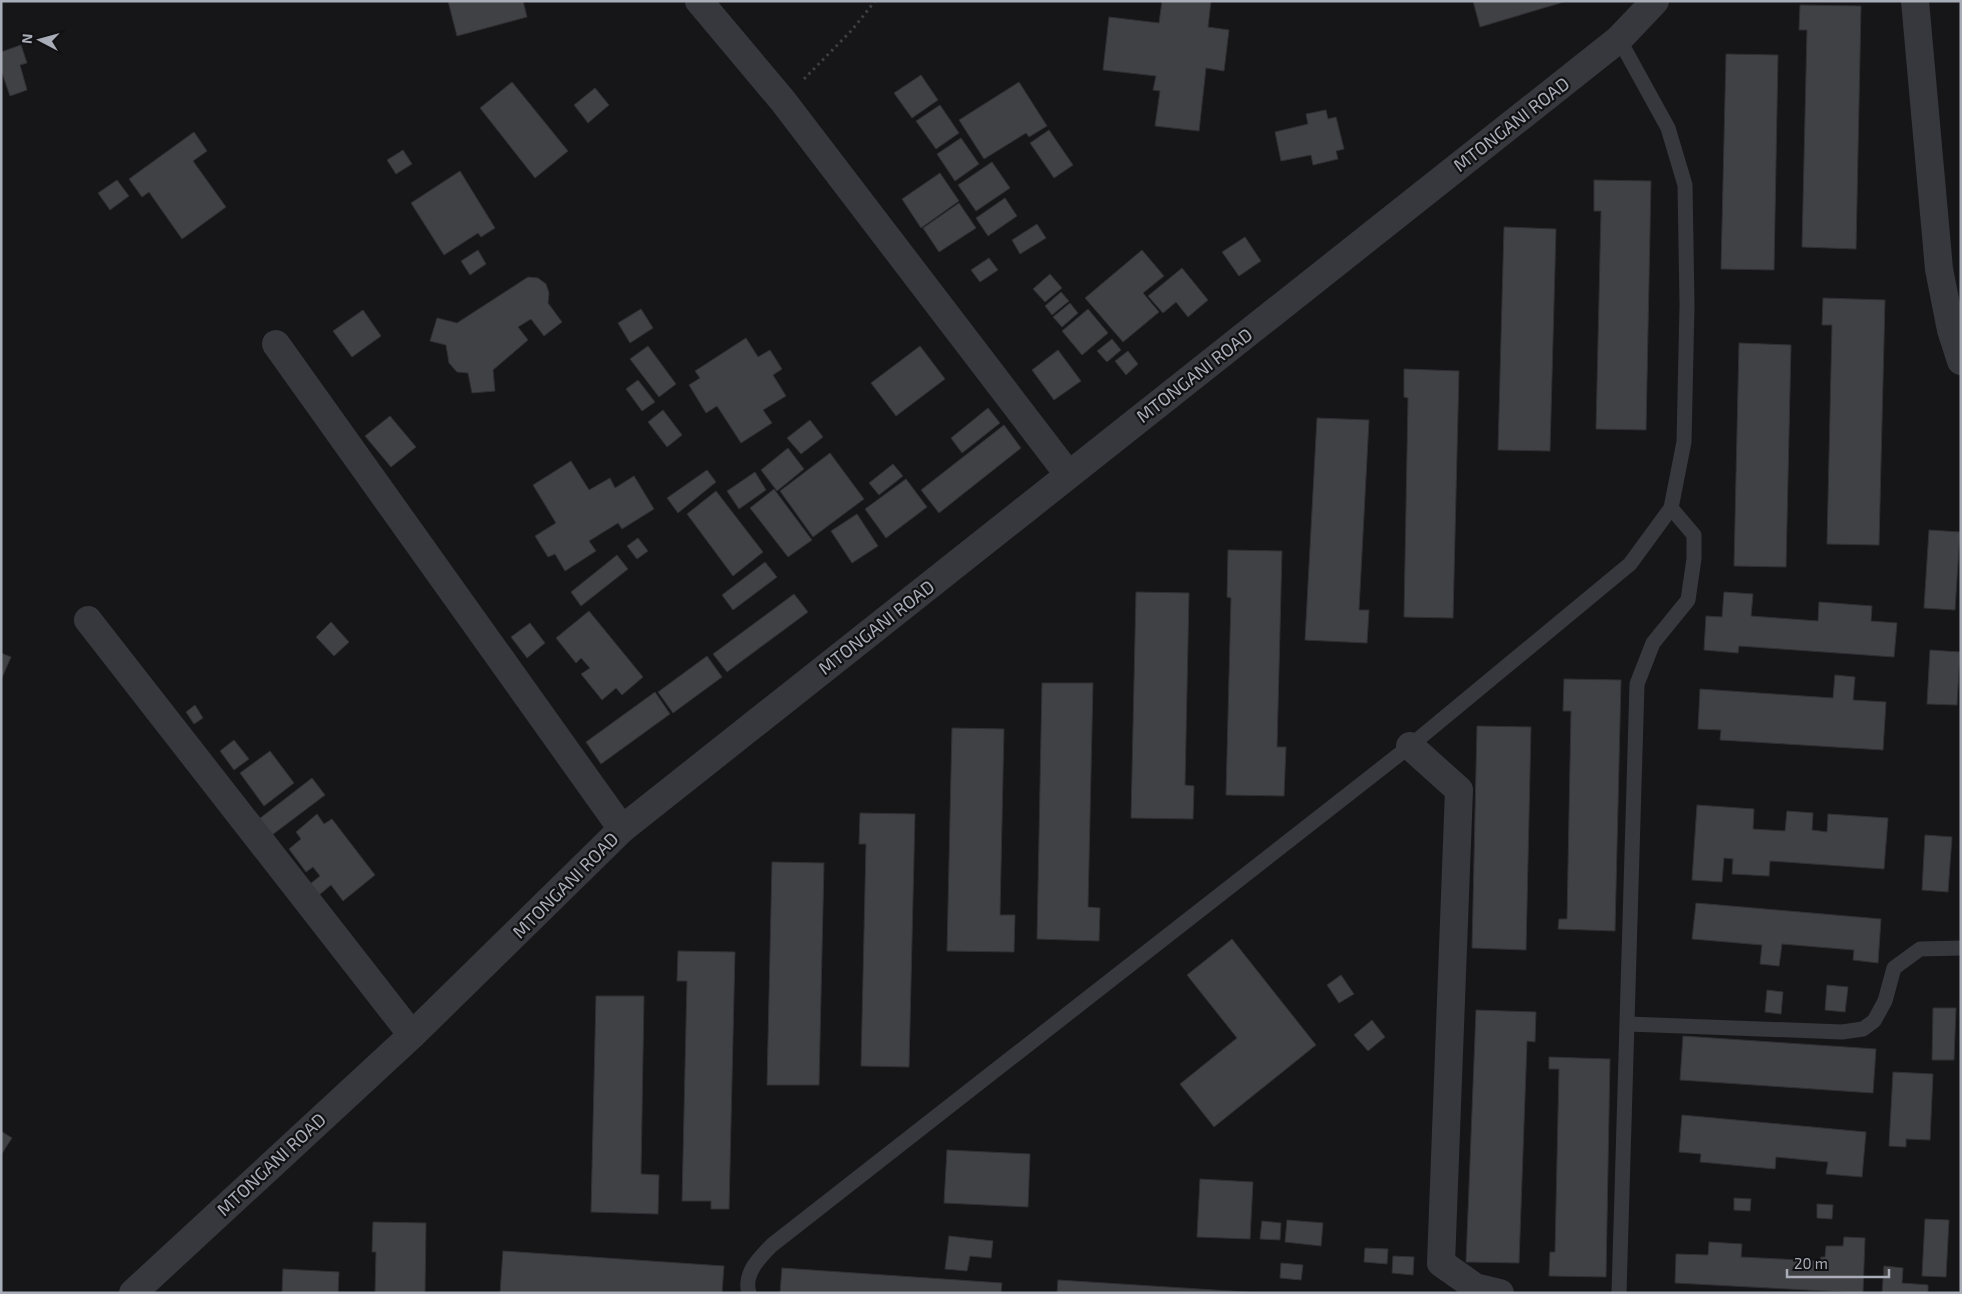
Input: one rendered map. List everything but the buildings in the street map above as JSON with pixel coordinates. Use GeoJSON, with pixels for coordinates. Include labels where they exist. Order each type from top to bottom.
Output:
{"type":"FeatureCollection","features":[{"type":"Feature","properties":{"kind":"street"},"geometry":{"type":"LineString","coordinates":[[699,1],[783,101],[1068,474]]}},
{"type":"Feature","properties":{"kind":"street","name":"MTONGANI ROAD"},"geometry":{"type":"LineString","coordinates":[[133,1293],[412,1035],[622,829],[1619,38],[1655,1]]}},
{"type":"Feature","properties":{"kind":"street"},"geometry":{"type":"LineString","coordinates":[[1914,1],[1939,269],[1951,330],[1961,360]]}},
{"type":"Feature","properties":{"kind":"street"},"geometry":{"type":"LineString","coordinates":[[276,344],[622,829]]}},
{"type":"Feature","properties":{"kind":"street"},"geometry":{"type":"LineString","coordinates":[[88,620],[412,1035]]}},
{"type":"Feature","properties":{"kind":"street"},"geometry":{"type":"LineString","coordinates":[[1410,746],[1459,790],[1440,1263],[1475,1287],[1500,1293]]}},
{"type":"Feature","properties":{"kind":"lane"},"geometry":{"type":"LineString","coordinates":[[749,1293],[746,1285],[755,1262],[772,1245],[1410,746],[1630,564],[1671,508],[1684,442],[1687,305],[1685,185],[1668,128],[1619,38]]}},
{"type":"Feature","properties":{"kind":"lane"},"geometry":{"type":"LineString","coordinates":[[1619,1293],[1637,684],[1653,642],[1688,600],[1694,559],[1694,535],[1671,508]]}},
{"type":"Feature","properties":{"kind":"lane"},"geometry":{"type":"LineString","coordinates":[[1628,1024],[1842,1032],[1864,1028],[1874,1021],[1885,1001],[1894,968],[1920,949],[1961,948]]}},
{"type":"Feature","properties":{"kind":"path"},"geometry":{"type":"LineString","coordinates":[[783,101],[852,30],[875,1]]}}]}
